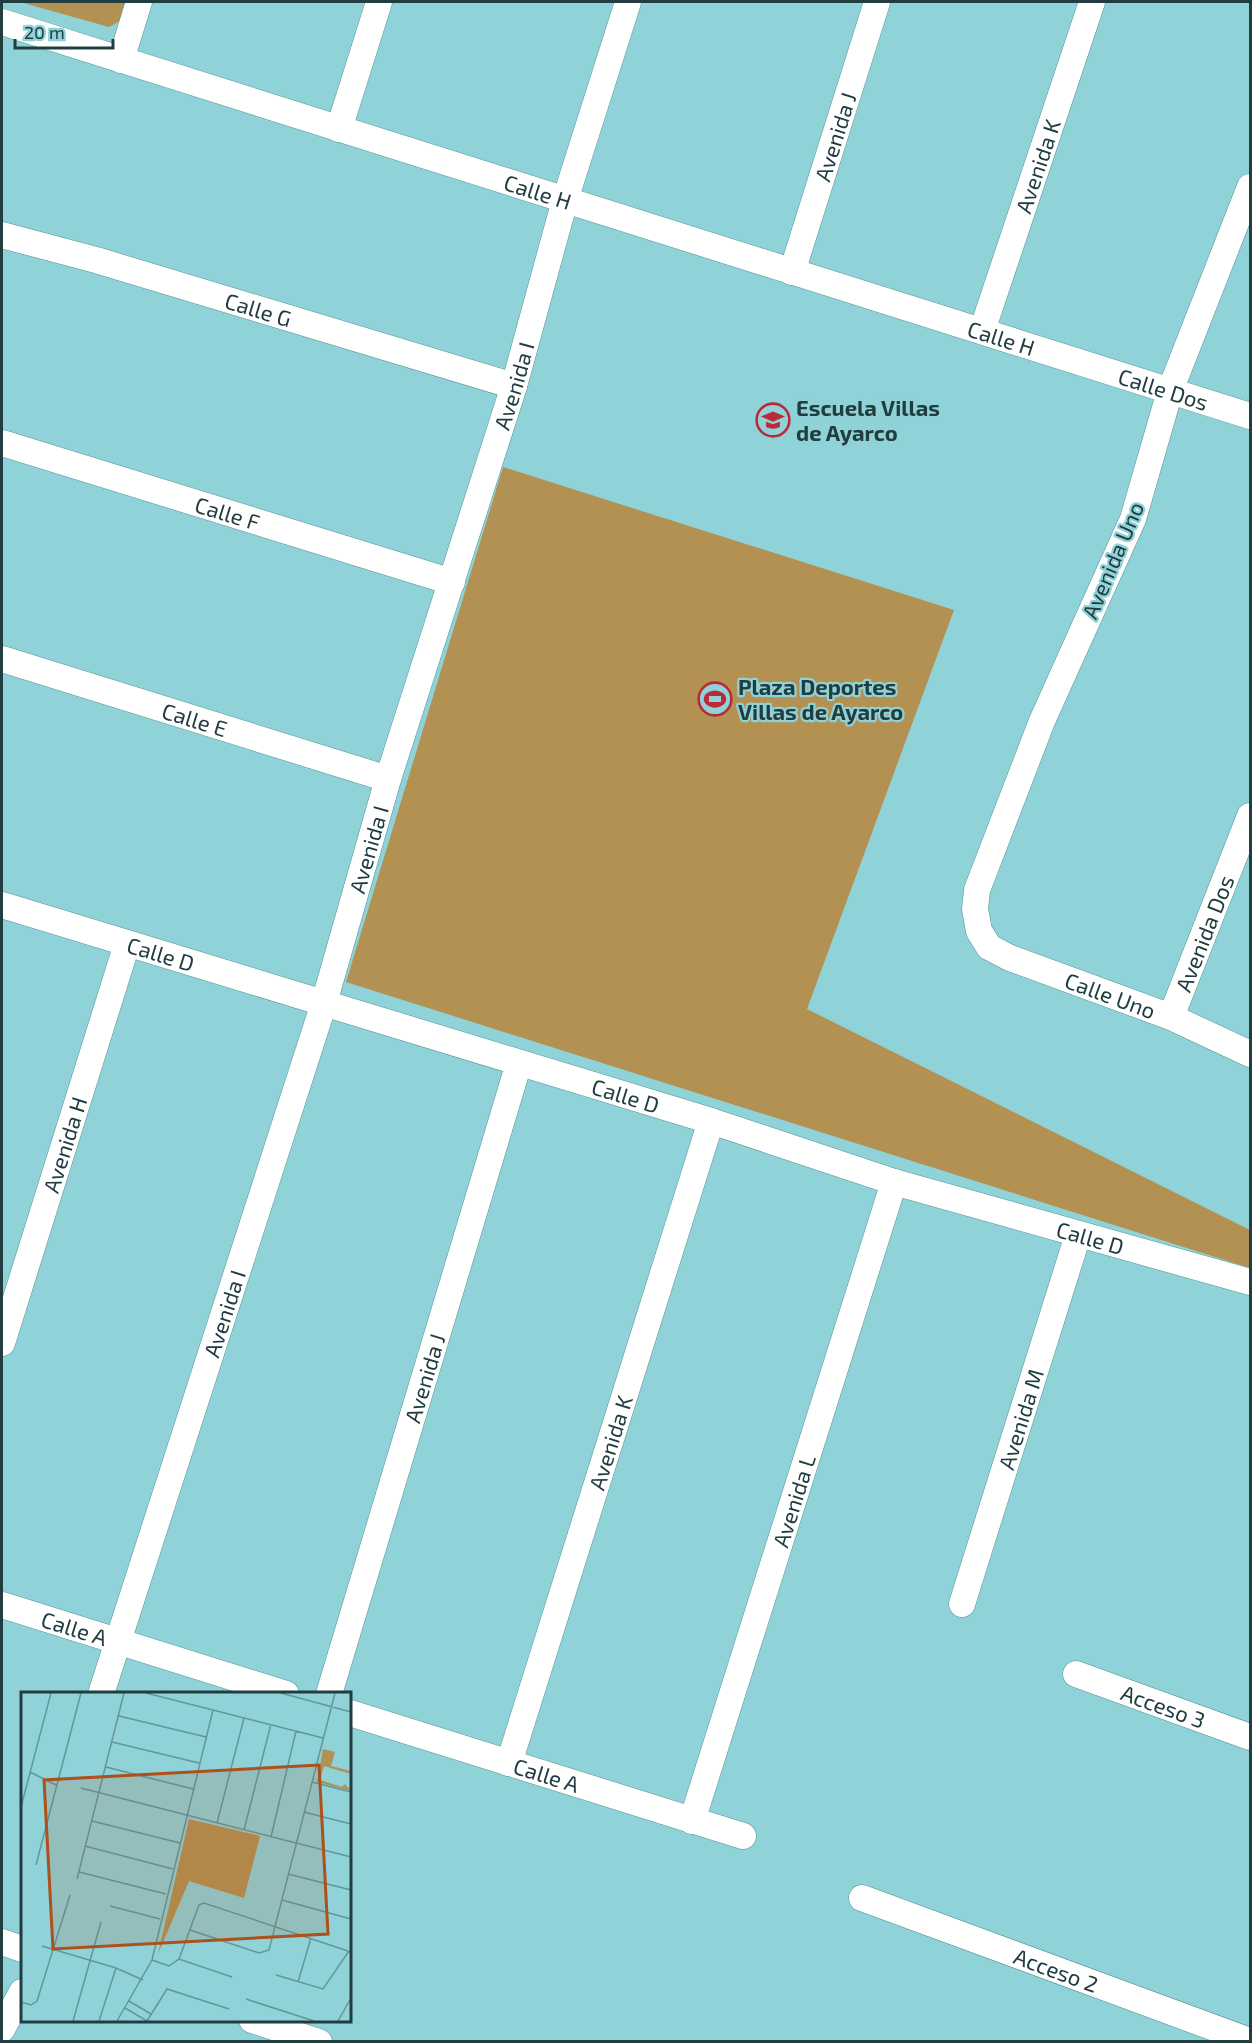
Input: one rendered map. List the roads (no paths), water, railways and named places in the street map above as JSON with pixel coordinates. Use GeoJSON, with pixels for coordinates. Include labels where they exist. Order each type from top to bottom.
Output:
{"type":"FeatureCollection","features":[{"type":"Feature","properties":{"kind":"street"},"geometry":{"type":"LineString","coordinates":[[121,60],[139,2]]}},
{"type":"Feature","properties":{"kind":"street"},"geometry":{"type":"LineString","coordinates":[[339,129],[379,2]]}},
{"type":"Feature","properties":{"kind":"street","name":"Avenida I"},"geometry":{"type":"LineString","coordinates":[[102,1692],[324,1003],[388,779],[514,386],[564,200],[628,2]]}},
{"type":"Feature","properties":{"kind":"street","name":"Avenida J"},"geometry":{"type":"LineString","coordinates":[[792,272],[877,2]]}},
{"type":"Feature","properties":{"kind":"street","name":"Avenida K"},"geometry":{"type":"LineString","coordinates":[[982,331],[1092,2]]}},
{"type":"Feature","properties":{"kind":"street","name":"Calle H"},"geometry":{"type":"LineString","coordinates":[[2,22],[1076,361]]}},
{"type":"Feature","properties":{"kind":"street","name":"Avenida Uno"},"geometry":{"type":"LineString","coordinates":[[979,931],[975,909],[977,890],[1042,722],[1133,519],[1170,391],[1251,187]]}},
{"type":"Feature","properties":{"kind":"street","name":"Calle G"},"geometry":{"type":"LineString","coordinates":[[2,235],[96,260],[514,386]]}},
{"type":"Feature","properties":{"kind":"street","name":"Calle Dos"},"geometry":{"type":"LineString","coordinates":[[1076,361],[1251,416]]}},
{"type":"Feature","properties":{"kind":"street","name":"Calle F"},"geometry":{"type":"LineString","coordinates":[[2,443],[452,582]]}},
{"type":"Feature","properties":{"kind":"street","name":"Calle E"},"geometry":{"type":"LineString","coordinates":[[2,659],[388,779]]}},
{"type":"Feature","properties":{"kind":"street","name":"Avenida Dos"},"geometry":{"type":"LineString","coordinates":[[1170,1017],[1251,816]]}},
{"type":"Feature","properties":{"kind":"street","name":"Calle D"},"geometry":{"type":"LineString","coordinates":[[2,905],[711,1121],[894,1182],[1251,1282]]}},
{"type":"Feature","properties":{"kind":"street","name":"Calle Uno"},"geometry":{"type":"LineString","coordinates":[[979,931],[989,947],[1010,958],[1170,1017],[1251,1054]]}},
{"type":"Feature","properties":{"kind":"street","name":"Avenida H"},"geometry":{"type":"LineString","coordinates":[[2,1343],[127,944]]}},
{"type":"Feature","properties":{"kind":"street","name":"Avenida J"},"geometry":{"type":"LineString","coordinates":[[330,1692],[519,1063]]}},
{"type":"Feature","properties":{"kind":"street","name":"Avenida K"},"geometry":{"type":"LineString","coordinates":[[509,1763],[711,1121]]}},
{"type":"Feature","properties":{"kind":"street","name":"Avenida L"},"geometry":{"type":"LineString","coordinates":[[692,1821],[894,1182]]}},
{"type":"Feature","properties":{"kind":"street","name":"Avenida M"},"geometry":{"type":"LineString","coordinates":[[962,1604],[1078,1235]]}},
{"type":"Feature","properties":{"kind":"street","name":"Calle A"},"geometry":{"type":"LineString","coordinates":[[2,1605],[280,1692]]}},
{"type":"Feature","properties":{"kind":"street","name":"Acceso 3"},"geometry":{"type":"LineString","coordinates":[[1077,1674],[1251,1737]]}},
{"type":"Feature","properties":{"kind":"street","name":"Calle A"},"geometry":{"type":"LineString","coordinates":[[351,1713],[743,1836]]}},
{"type":"Feature","properties":{"kind":"street","name":"Acceso 2"},"geometry":{"type":"LineString","coordinates":[[862,1898],[1251,2041]]}},
{"type":"Feature","properties":{"kind":"street"},"geometry":{"type":"LineString","coordinates":[[2,1942],[21,1949]]}},
{"type":"Feature","properties":{"kind":"street"},"geometry":{"type":"LineString","coordinates":[[2,2029],[21,1994]]}},
{"type":"Feature","properties":{"kind":"street"},"geometry":{"type":"LineString","coordinates":[[258,2022],[319,2042]]}},
{"type":"Feature","properties":{"kind":"place","name":"Escuela Villas de Ayarco"},"geometry":{"type":"Point","coordinates":[773,420]}},
{"type":"Feature","properties":{"kind":"place","name":"Plaza Deportes Villas de Ayarco"},"geometry":{"type":"Point","coordinates":[715,699]}}]}
